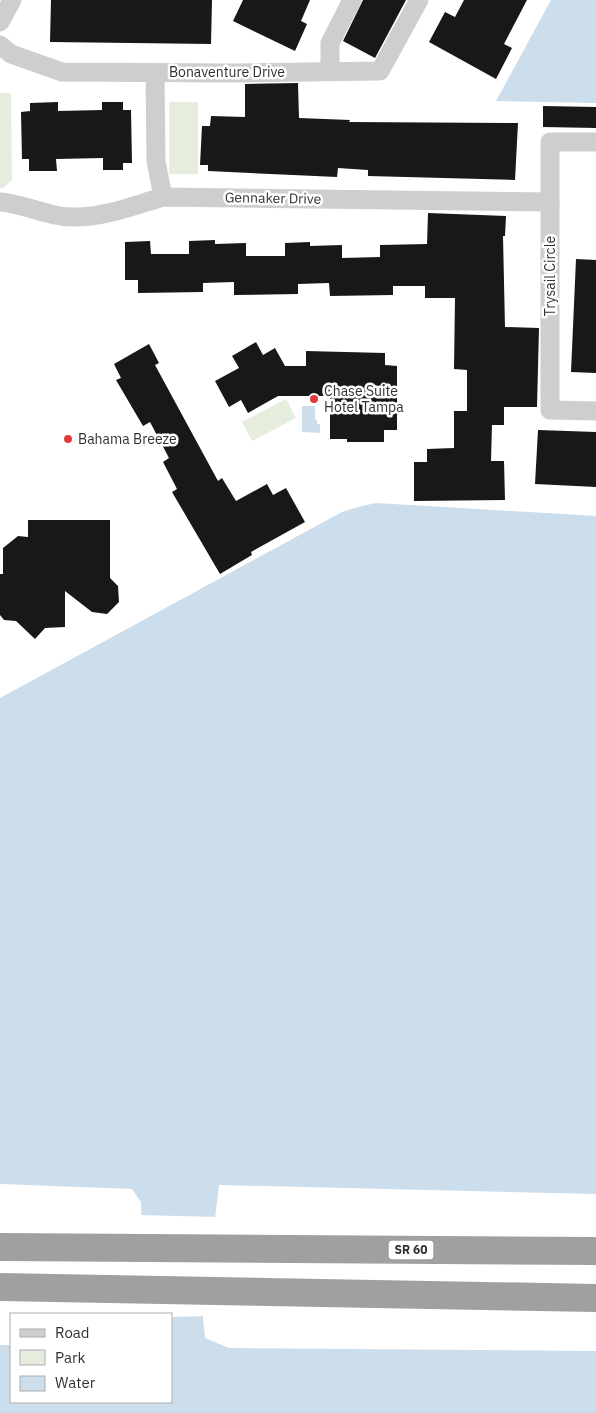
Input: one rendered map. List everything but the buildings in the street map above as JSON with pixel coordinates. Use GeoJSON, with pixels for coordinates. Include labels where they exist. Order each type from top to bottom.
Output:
{"type":"FeatureCollection","features":[{"type":"Feature","properties":{"kind":"highway","name":"SR 60"},"geometry":{"type":"LineString","coordinates":[[0,1247],[596,1252]]}},
{"type":"Feature","properties":{"kind":"highway"},"geometry":{"type":"LineString","coordinates":[[0,1287],[596,1298]]}},
{"type":"Feature","properties":{"kind":"street"},"geometry":{"type":"LineString","coordinates":[[0,22],[12,0]]}},
{"type":"Feature","properties":{"kind":"street"},"geometry":{"type":"LineString","coordinates":[[330,71],[330,43],[352,0]]}},
{"type":"Feature","properties":{"kind":"street","name":"Bonaventure Drive"},"geometry":{"type":"LineString","coordinates":[[0,45],[12,54],[62,72],[232,74],[380,70],[419,0]]}},
{"type":"Feature","properties":{"kind":"street"},"geometry":{"type":"LineString","coordinates":[[154,73],[156,161],[163,197]]}},
{"type":"Feature","properties":{"kind":"street","name":"Trysail Circle"},"geometry":{"type":"LineString","coordinates":[[596,142],[550,142],[550,410],[596,411]]}},
{"type":"Feature","properties":{"kind":"street","name":"Gennaker Drive"},"geometry":{"type":"LineString","coordinates":[[0,202],[62,216],[76,217],[114,212],[163,197],[550,202]]}},
{"type":"Feature","properties":{"kind":"green space"},"geometry":{"type":"Polygon","coordinates":[[[0,93],[11,93],[12,180],[3,188],[0,188],[0,93]]]}},
{"type":"Feature","properties":{"kind":"green space"},"geometry":{"type":"Polygon","coordinates":[[[169,102],[198,102],[198,174],[169,174],[169,102]]]}},
{"type":"Feature","properties":{"kind":"green space"},"geometry":{"type":"Polygon","coordinates":[[[286,399],[296,418],[252,441],[242,422],[286,399]]]}},
{"type":"Feature","properties":{"kind":"water"},"geometry":{"type":"Polygon","coordinates":[[[551,0],[596,0],[596,103],[496,101],[551,0]]]}},
{"type":"Feature","properties":{"kind":"water"},"geometry":{"type":"Polygon","coordinates":[[[302,406],[315,406],[315,419],[317,424],[320,424],[320,433],[302,432],[302,406]]]}},
{"type":"Feature","properties":{"kind":"water"},"geometry":{"type":"Polygon","coordinates":[[[376,503],[596,516],[596,1194],[219,1185],[203,1318],[205,1338],[229,1348],[596,1351],[596,1413],[0,1413],[0,1345],[10,1345],[10,1403],[172,1403],[172,1313],[144,1313],[141,1202],[132,1189],[0,1184],[0,698],[342,512],[376,503]]]}},
{"type":"Feature","properties":{"kind":"pier"},"geometry":{"type":"Polygon","coordinates":[[[139,1215],[218,1217],[206,1316],[172,1317],[172,1313],[141,1313],[139,1215]]]}},
{"type":"Feature","properties":{"kind":"place","name":"Chase Suite Hotel Tampa"},"geometry":{"type":"Point","coordinates":[314,399]}},
{"type":"Feature","properties":{"kind":"place","name":"Bahama Breeze"},"geometry":{"type":"Point","coordinates":[68,439]}}]}
